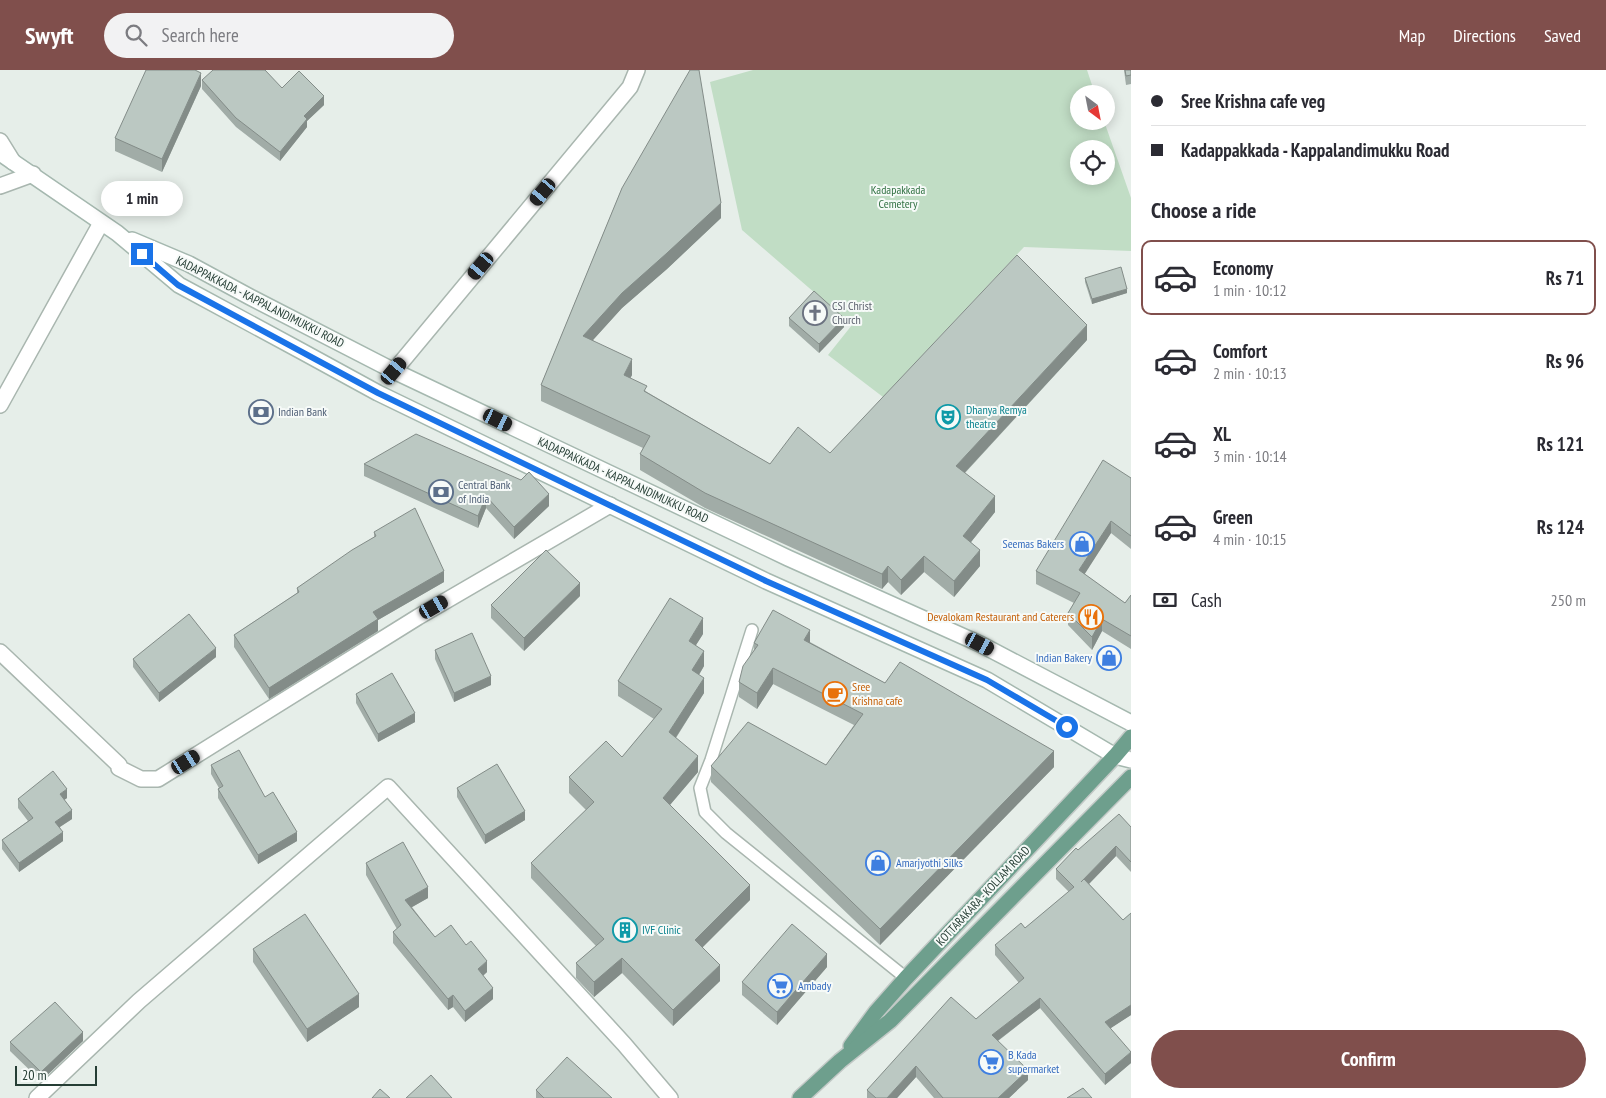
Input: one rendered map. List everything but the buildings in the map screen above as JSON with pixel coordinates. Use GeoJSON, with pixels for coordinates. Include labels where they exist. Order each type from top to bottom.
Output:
{"type":"FeatureCollection","features":[{"type":"Feature","properties":{"kind":"main road"},"geometry":{"type":"LineString","coordinates":[[394,371],[630,87],[638,70]]}},
{"type":"Feature","properties":{"kind":"main road"},"geometry":{"type":"LineString","coordinates":[[0,141],[13,162]]}},
{"type":"Feature","properties":{"kind":"main road","name":"KADAPPAKKADA - KAPPALANDIMUKKU ROAD"},"geometry":{"type":"LineString","coordinates":[[0,153],[117,233],[178,285],[378,393],[766,581],[987,680],[1116,756],[1131,760]]}},
{"type":"Feature","properties":{"kind":"main road"},"geometry":{"type":"LineString","coordinates":[[0,186],[33,174]]}},
{"type":"Feature","properties":{"kind":"main road"},"geometry":{"type":"LineString","coordinates":[[0,405],[101,223]]}},
{"type":"Feature","properties":{"kind":"main road","name":"KADAPPAKKADA - KAPPALANDIMUKKU ROAD"},"geometry":{"type":"LineString","coordinates":[[117,233],[189,264],[394,371],[779,554],[980,644],[1131,723]]}},
{"type":"Feature","properties":{"kind":"main road"},"geometry":{"type":"LineString","coordinates":[[0,652],[119,765],[119,768],[141,779],[158,779],[418,616],[610,505]]}},
{"type":"Feature","properties":{"kind":"main road","name":"KOTTARAKARA - KOLLAM ROAD"},"geometry":{"type":"LineString","coordinates":[[840,1061],[876,1012],[906,978],[1116,756],[1131,737]]}},
{"type":"Feature","properties":{"kind":"main road","name":"KOTTARAKARA - KOLLAM ROAD"},"geometry":{"type":"LineString","coordinates":[[800,1098],[840,1061],[890,1021],[1131,777]]}},
{"type":"Feature","properties":{"kind":"main road"},"geometry":{"type":"LineString","coordinates":[[37,1098],[139,1001],[388,787],[624,1044],[670,1098]]}},
{"type":"Feature","properties":{"kind":"lane"},"geometry":{"type":"LineString","coordinates":[[752,630],[712,760],[700,788],[705,812],[726,833],[906,978]]}},
{"type":"Feature","properties":{"kind":"green space","name":"Kadapakkada Cemetery"},"geometry":{"type":"Polygon","coordinates":[[[753,70],[1087,70],[1092,85],[1070,85],[1070,130],[1107,130],[1111,140],[1070,140],[1070,185],[1115,185],[1115,152],[1131,198],[1131,251],[1024,247],[883,397],[828,355],[852,325],[742,230],[710,82],[753,70]]]}},
{"type":"Feature","properties":{"kind":"place","name":"CSI Christ Church"},"geometry":{"type":"Point","coordinates":[815,313]}},
{"type":"Feature","properties":{"kind":"place","name":"Indian Bank"},"geometry":{"type":"Point","coordinates":[261,412]}},
{"type":"Feature","properties":{"kind":"place","name":"Dhanya Remya theatre"},"geometry":{"type":"Point","coordinates":[948,417]}},
{"type":"Feature","properties":{"kind":"place","name":"Central Bank of India"},"geometry":{"type":"Point","coordinates":[441,492]}},
{"type":"Feature","properties":{"kind":"place","name":"Seemas Bakers"},"geometry":{"type":"Point","coordinates":[1082,544]}},
{"type":"Feature","properties":{"kind":"place","name":"Devalokam Restaurant and Caterers"},"geometry":{"type":"Point","coordinates":[1091,617]}},
{"type":"Feature","properties":{"kind":"place","name":"Indian Bakery"},"geometry":{"type":"Point","coordinates":[1109,658]}},
{"type":"Feature","properties":{"kind":"place","name":"Sree Krishna cafe"},"geometry":{"type":"Point","coordinates":[835,694]}},
{"type":"Feature","properties":{"kind":"place","name":"Amarjyothi Silks"},"geometry":{"type":"Point","coordinates":[878,863]}},
{"type":"Feature","properties":{"kind":"place","name":"IVF Clinic"},"geometry":{"type":"Point","coordinates":[625,930]}},
{"type":"Feature","properties":{"kind":"place","name":"Ambady"},"geometry":{"type":"Point","coordinates":[780,986]}},
{"type":"Feature","properties":{"kind":"place","name":"B Kada supermarket"},"geometry":{"type":"Point","coordinates":[991,1062]}},
{"type":"Feature","properties":{"kind":"route"},"geometry":{"type":"LineString","coordinates":[[142,254],[178,285],[378,393],[766,581],[987,680],[1067,727]]}}]}
